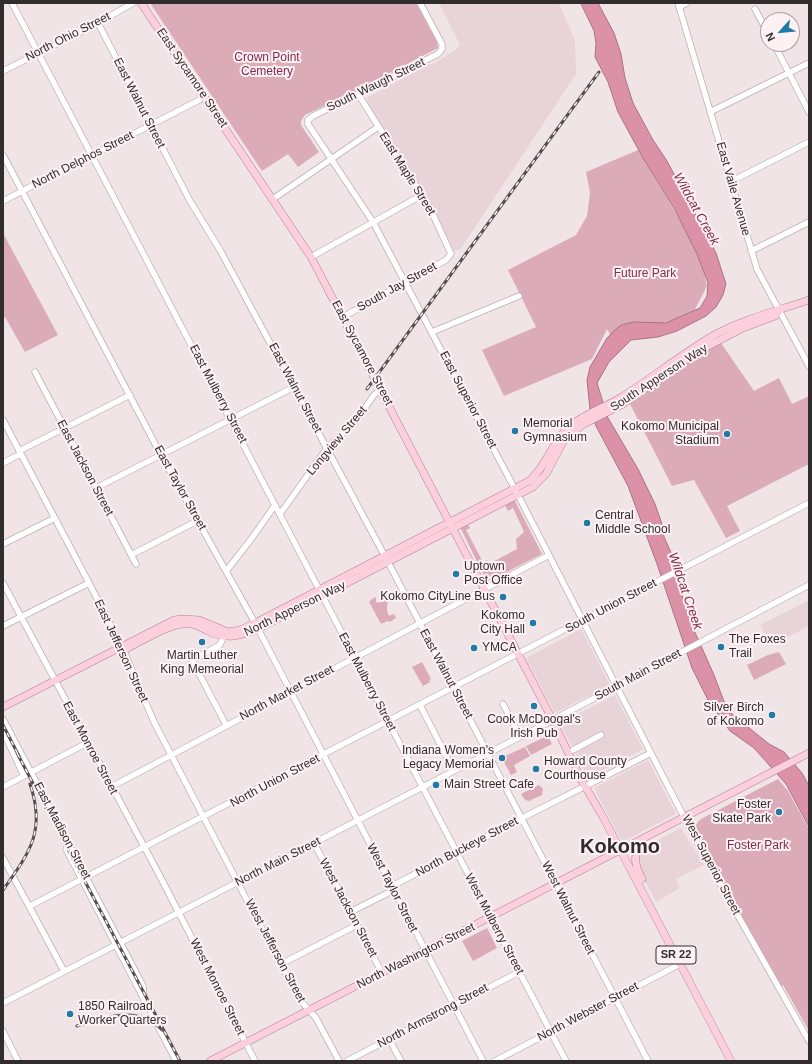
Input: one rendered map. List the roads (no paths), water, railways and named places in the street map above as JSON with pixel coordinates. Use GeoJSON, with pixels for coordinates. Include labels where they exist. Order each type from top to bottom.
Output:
{"type":"FeatureCollection","features":[{"type":"Feature","properties":{"kind":"main road","name":"East Sycamore Street"},"geometry":{"type":"LineString","coordinates":[[141,3],[311,257],[452,525],[582,781],[586,785],[621,849]]}},
{"type":"Feature","properties":{"kind":"main road","name":"South Apperson Way"},"geometry":{"type":"LineString","coordinates":[[452,525],[516,492],[533,487],[542,479],[564,440],[580,422],[619,402],[697,352],[743,328],[775,316],[780,310],[809,300]]}},
{"type":"Feature","properties":{"kind":"main road","name":"North Apperson Way"},"geometry":{"type":"LineString","coordinates":[[3,707],[55,683],[122,649],[167,623],[183,619],[199,620],[225,634],[242,635],[452,525]]}},
{"type":"Feature","properties":{"kind":"main road","name":"North Apperson Way"},"geometry":{"type":"LineString","coordinates":[[3,712],[55,683]]}},
{"type":"Feature","properties":{"kind":"main road","name":"North Washington Street"},"geometry":{"type":"LineString","coordinates":[[210,1061],[806,754]]}},
{"type":"Feature","properties":{"kind":"main road"},"geometry":{"type":"LineString","coordinates":[[645,837],[637,849],[634,860],[651,906]]}},
{"type":"Feature","properties":{"kind":"main road","name":"SR 22"},"geometry":{"type":"LineString","coordinates":[[621,849],[732,1061]]}},
{"type":"Feature","properties":{"kind":"street","name":"East Mulberry Street"},"geometry":{"type":"LineString","coordinates":[[12,3],[231,419],[422,787]]}},
{"type":"Feature","properties":{"kind":"street","name":"North Ohio Street"},"geometry":{"type":"LineString","coordinates":[[3,71],[98,23],[133,3]]}},
{"type":"Feature","properties":{"kind":"street","name":"South Waugh Street"},"geometry":{"type":"LineString","coordinates":[[308,120],[312,116],[434,56],[442,49],[441,41],[420,3]]}},
{"type":"Feature","properties":{"kind":"street"},"geometry":{"type":"LineString","coordinates":[[679,5],[687,3]]}},
{"type":"Feature","properties":{"kind":"street","name":"East Vaile Avenue"},"geometry":{"type":"LineString","coordinates":[[679,5],[730,182],[757,269],[809,366]]}},
{"type":"Feature","properties":{"kind":"street"},"geometry":{"type":"LineString","coordinates":[[755,9],[760,18]]}},
{"type":"Feature","properties":{"kind":"street","name":"East Walnut Street"},"geometry":{"type":"LineString","coordinates":[[98,23],[190,201],[220,250],[327,448],[488,754]]}},
{"type":"Feature","properties":{"kind":"street"},"geometry":{"type":"LineString","coordinates":[[778,52],[809,112]]}},
{"type":"Feature","properties":{"kind":"street"},"geometry":{"type":"LineString","coordinates":[[710,112],[809,63]]}},
{"type":"Feature","properties":{"kind":"street","name":"East Maple Street"},"geometry":{"type":"LineString","coordinates":[[358,94],[422,195],[450,247],[450,256]]}},
{"type":"Feature","properties":{"kind":"street","name":"North Delphos Street"},"geometry":{"type":"LineString","coordinates":[[3,201],[205,97]]}},
{"type":"Feature","properties":{"kind":"street","name":"East Superior Street"},"geometry":{"type":"LineString","coordinates":[[308,120],[312,131],[373,222],[406,282],[617,686]]}},
{"type":"Feature","properties":{"kind":"street"},"geometry":{"type":"LineString","coordinates":[[273,199],[378,127]]}},
{"type":"Feature","properties":{"kind":"street"},"geometry":{"type":"LineString","coordinates":[[730,182],[809,142]]}},
{"type":"Feature","properties":{"kind":"street","name":"East Taylor Street"},"geometry":{"type":"LineString","coordinates":[[3,155],[162,455],[257,626],[357,821]]}},
{"type":"Feature","properties":{"kind":"street"},"geometry":{"type":"LineString","coordinates":[[311,257],[422,195]]}},
{"type":"Feature","properties":{"kind":"street"},"geometry":{"type":"LineString","coordinates":[[751,251],[809,222]]}},
{"type":"Feature","properties":{"kind":"street","name":"South Jay Street"},"geometry":{"type":"LineString","coordinates":[[343,317],[446,260],[450,256]]}},
{"type":"Feature","properties":{"kind":"street"},"geometry":{"type":"LineString","coordinates":[[432,332],[520,296]]}},
{"type":"Feature","properties":{"kind":"street","name":"East Jackson Street"},"geometry":{"type":"LineString","coordinates":[[35,372],[136,564]]}},
{"type":"Feature","properties":{"kind":"street"},"geometry":{"type":"LineString","coordinates":[[96,488],[294,387]]}},
{"type":"Feature","properties":{"kind":"street","name":"Longview Street"},"geometry":{"type":"LineString","coordinates":[[280,514],[327,448],[355,422],[374,395],[381,389]]}},
{"type":"Feature","properties":{"kind":"street"},"geometry":{"type":"LineString","coordinates":[[3,463],[64,428],[130,395]]}},
{"type":"Feature","properties":{"kind":"street","name":"East Jefferson Street"},"geometry":{"type":"LineString","coordinates":[[3,420],[89,583],[122,649],[154,722],[238,882]]}},
{"type":"Feature","properties":{"kind":"street","name":"South Union Street"},"geometry":{"type":"LineString","coordinates":[[518,654],[809,503]]}},
{"type":"Feature","properties":{"kind":"street"},"geometry":{"type":"LineString","coordinates":[[226,570],[252,538],[275,505]]}},
{"type":"Feature","properties":{"kind":"street"},"geometry":{"type":"LineString","coordinates":[[3,544],[55,518]]}},
{"type":"Feature","properties":{"kind":"street"},"geometry":{"type":"LineString","coordinates":[[131,555],[199,520]]}},
{"type":"Feature","properties":{"kind":"street","name":"North Market Street"},"geometry":{"type":"LineString","coordinates":[[111,787],[549,555]]}},
{"type":"Feature","properties":{"kind":"street","name":"East Monroe Street"},"geometry":{"type":"LineString","coordinates":[[3,583],[178,912]]}},
{"type":"Feature","properties":{"kind":"street"},"geometry":{"type":"LineString","coordinates":[[3,626],[89,583]]}},
{"type":"Feature","properties":{"kind":"street","name":"South Main Street"},"geometry":{"type":"LineString","coordinates":[[552,721],[703,642],[809,584]]}},
{"type":"Feature","properties":{"kind":"street"},"geometry":{"type":"LineString","coordinates":[[225,634],[220,645],[192,660],[226,725]]}},
{"type":"Feature","properties":{"kind":"street","name":"North Union Street"},"geometry":{"type":"LineString","coordinates":[[30,906],[144,849],[518,654]]}},
{"type":"Feature","properties":{"kind":"street","name":"West Superior Street"},"geometry":{"type":"LineString","coordinates":[[617,686],[703,854],[809,1041]]}},
{"type":"Feature","properties":{"kind":"street"},"geometry":{"type":"LineString","coordinates":[[503,704],[518,733]]}},
{"type":"Feature","properties":{"kind":"street"},"geometry":{"type":"LineString","coordinates":[[420,705],[454,771]]}},
{"type":"Feature","properties":{"kind":"street","name":"East Madison Street"},"geometry":{"type":"LineString","coordinates":[[3,720],[31,772],[84,879],[118,943],[144,987],[143,997],[176,1061]]}},
{"type":"Feature","properties":{"kind":"street","name":"North Main Street"},"geometry":{"type":"LineString","coordinates":[[3,1002],[552,721]]}},
{"type":"Feature","properties":{"kind":"street","name":"East Madison Street"},"geometry":{"type":"LineString","coordinates":[[3,731],[24,776]]}},
{"type":"Feature","properties":{"kind":"street"},"geometry":{"type":"LineString","coordinates":[[573,750],[601,735]]}},
{"type":"Feature","properties":{"kind":"street"},"geometry":{"type":"LineString","coordinates":[[3,787],[87,743]]}},
{"type":"Feature","properties":{"kind":"street","name":"North Buckeye Street"},"geometry":{"type":"LineString","coordinates":[[350,912],[388,893],[396,884],[651,752]]}},
{"type":"Feature","properties":{"kind":"street","name":"West Walnut Street"},"geometry":{"type":"LineString","coordinates":[[488,754],[648,1061]]}},
{"type":"Feature","properties":{"kind":"street","name":"West Mulberry Street"},"geometry":{"type":"LineString","coordinates":[[422,787],[566,1061]]}},
{"type":"Feature","properties":{"kind":"street","name":"West Taylor Street"},"geometry":{"type":"LineString","coordinates":[[357,821],[483,1061]]}},
{"type":"Feature","properties":{"kind":"street","name":"West Jackson Street"},"geometry":{"type":"LineString","coordinates":[[314,843],[382,973]]}},
{"type":"Feature","properties":{"kind":"street"},"geometry":{"type":"LineString","coordinates":[[4,861],[30,906],[64,971]]}},
{"type":"Feature","properties":{"kind":"street","name":"West Jefferson Street"},"geometry":{"type":"LineString","coordinates":[[238,882],[300,1000],[316,1018],[339,1061]]}},
{"type":"Feature","properties":{"kind":"street","name":"West Monroe Street"},"geometry":{"type":"LineString","coordinates":[[178,912],[256,1061]]}},
{"type":"Feature","properties":{"kind":"street"},"geometry":{"type":"LineString","coordinates":[[281,964],[357,925]]}},
{"type":"Feature","properties":{"kind":"street","name":"North Webster Street"},"geometry":{"type":"LineString","coordinates":[[495,1061],[680,964]]}},
{"type":"Feature","properties":{"kind":"street","name":"North Armstrong Street"},"geometry":{"type":"LineString","coordinates":[[346,1061],[519,972]]}},
{"type":"Feature","properties":{"kind":"street"},"geometry":{"type":"LineString","coordinates":[[3,1032],[18,1061]]}},
{"type":"Feature","properties":{"kind":"street"},"geometry":{"type":"LineString","coordinates":[[390,1039],[401,1061]]}},
{"type":"Feature","properties":{"kind":"railway"},"geometry":{"type":"LineString","coordinates":[[367,389],[599,72]]}},
{"type":"Feature","properties":{"kind":"railway"},"geometry":{"type":"LineString","coordinates":[[3,725],[20,758]]}},
{"type":"Feature","properties":{"kind":"railway"},"geometry":{"type":"LineString","coordinates":[[17,753],[180,1061]]}},
{"type":"Feature","properties":{"kind":"railway"},"geometry":{"type":"LineString","coordinates":[[3,890],[21,864],[33,840],[36,828],[36,815],[35,800],[30,784]]}},
{"type":"Feature","properties":{"kind":"railway"},"geometry":{"type":"LineString","coordinates":[[77,1026],[99,1019],[121,1015],[132,1015],[153,1022],[162,1030]]}},
{"type":"Feature","properties":{"kind":"place","name":"Memorial Gymnasium"},"geometry":{"type":"Point","coordinates":[515,431]}},
{"type":"Feature","properties":{"kind":"place","name":"Kokomo Municipal Stadium"},"geometry":{"type":"Point","coordinates":[727,434]}},
{"type":"Feature","properties":{"kind":"place","name":"Central Middle School"},"geometry":{"type":"Point","coordinates":[587,523]}},
{"type":"Feature","properties":{"kind":"place","name":"Uptown Post Office"},"geometry":{"type":"Point","coordinates":[456,574]}},
{"type":"Feature","properties":{"kind":"place","name":"Kokomo CityLine Bus"},"geometry":{"type":"Point","coordinates":[503,597]}},
{"type":"Feature","properties":{"kind":"place","name":"Kokomo City Hall"},"geometry":{"type":"Point","coordinates":[533,623]}},
{"type":"Feature","properties":{"kind":"place","name":"Martin Luther King Memeorial"},"geometry":{"type":"Point","coordinates":[202,642]}},
{"type":"Feature","properties":{"kind":"place","name":"The Foxes Trail"},"geometry":{"type":"Point","coordinates":[721,647]}},
{"type":"Feature","properties":{"kind":"place","name":"YMCA"},"geometry":{"type":"Point","coordinates":[474,648]}},
{"type":"Feature","properties":{"kind":"place","name":"Cook McDoogal's Irish Pub"},"geometry":{"type":"Point","coordinates":[534,706]}},
{"type":"Feature","properties":{"kind":"place","name":"Silver Birch of Kokomo"},"geometry":{"type":"Point","coordinates":[772,715]}},
{"type":"Feature","properties":{"kind":"place","name":"Indiana Women's Legacy Memorial"},"geometry":{"type":"Point","coordinates":[502,758]}},
{"type":"Feature","properties":{"kind":"place","name":"Howard County Courthouse"},"geometry":{"type":"Point","coordinates":[536,769]}},
{"type":"Feature","properties":{"kind":"place","name":"Main Street Cafe"},"geometry":{"type":"Point","coordinates":[436,785]}},
{"type":"Feature","properties":{"kind":"place","name":"Foster Skate Park"},"geometry":{"type":"Point","coordinates":[779,812]}},
{"type":"Feature","properties":{"kind":"place","name":"1850 Railroad Worker Quarters"},"geometry":{"type":"Point","coordinates":[70,1014]}},
{"type":"Feature","properties":{"kind":"district","name":"Kokomo"},"geometry":{"type":"Point","coordinates":[620,847]}},
{"type":"Feature","properties":{"kind":"park label","name":"Crown Point Cemetery"},"geometry":{"type":"Point","coordinates":[267,65]}},
{"type":"Feature","properties":{"kind":"park label","name":"Future Park"},"geometry":{"type":"Point","coordinates":[645,274]}},
{"type":"Feature","properties":{"kind":"park label","name":"Foster Park"},"geometry":{"type":"Point","coordinates":[758,846]}},
{"type":"Feature","properties":{"kind":"water label","name":"Wildcat Creek"},"geometry":{"type":"Point","coordinates":[696,209]}},
{"type":"Feature","properties":{"kind":"water label","name":"Wildcat Creek"},"geometry":{"type":"Point","coordinates":[685,591]}}]}
